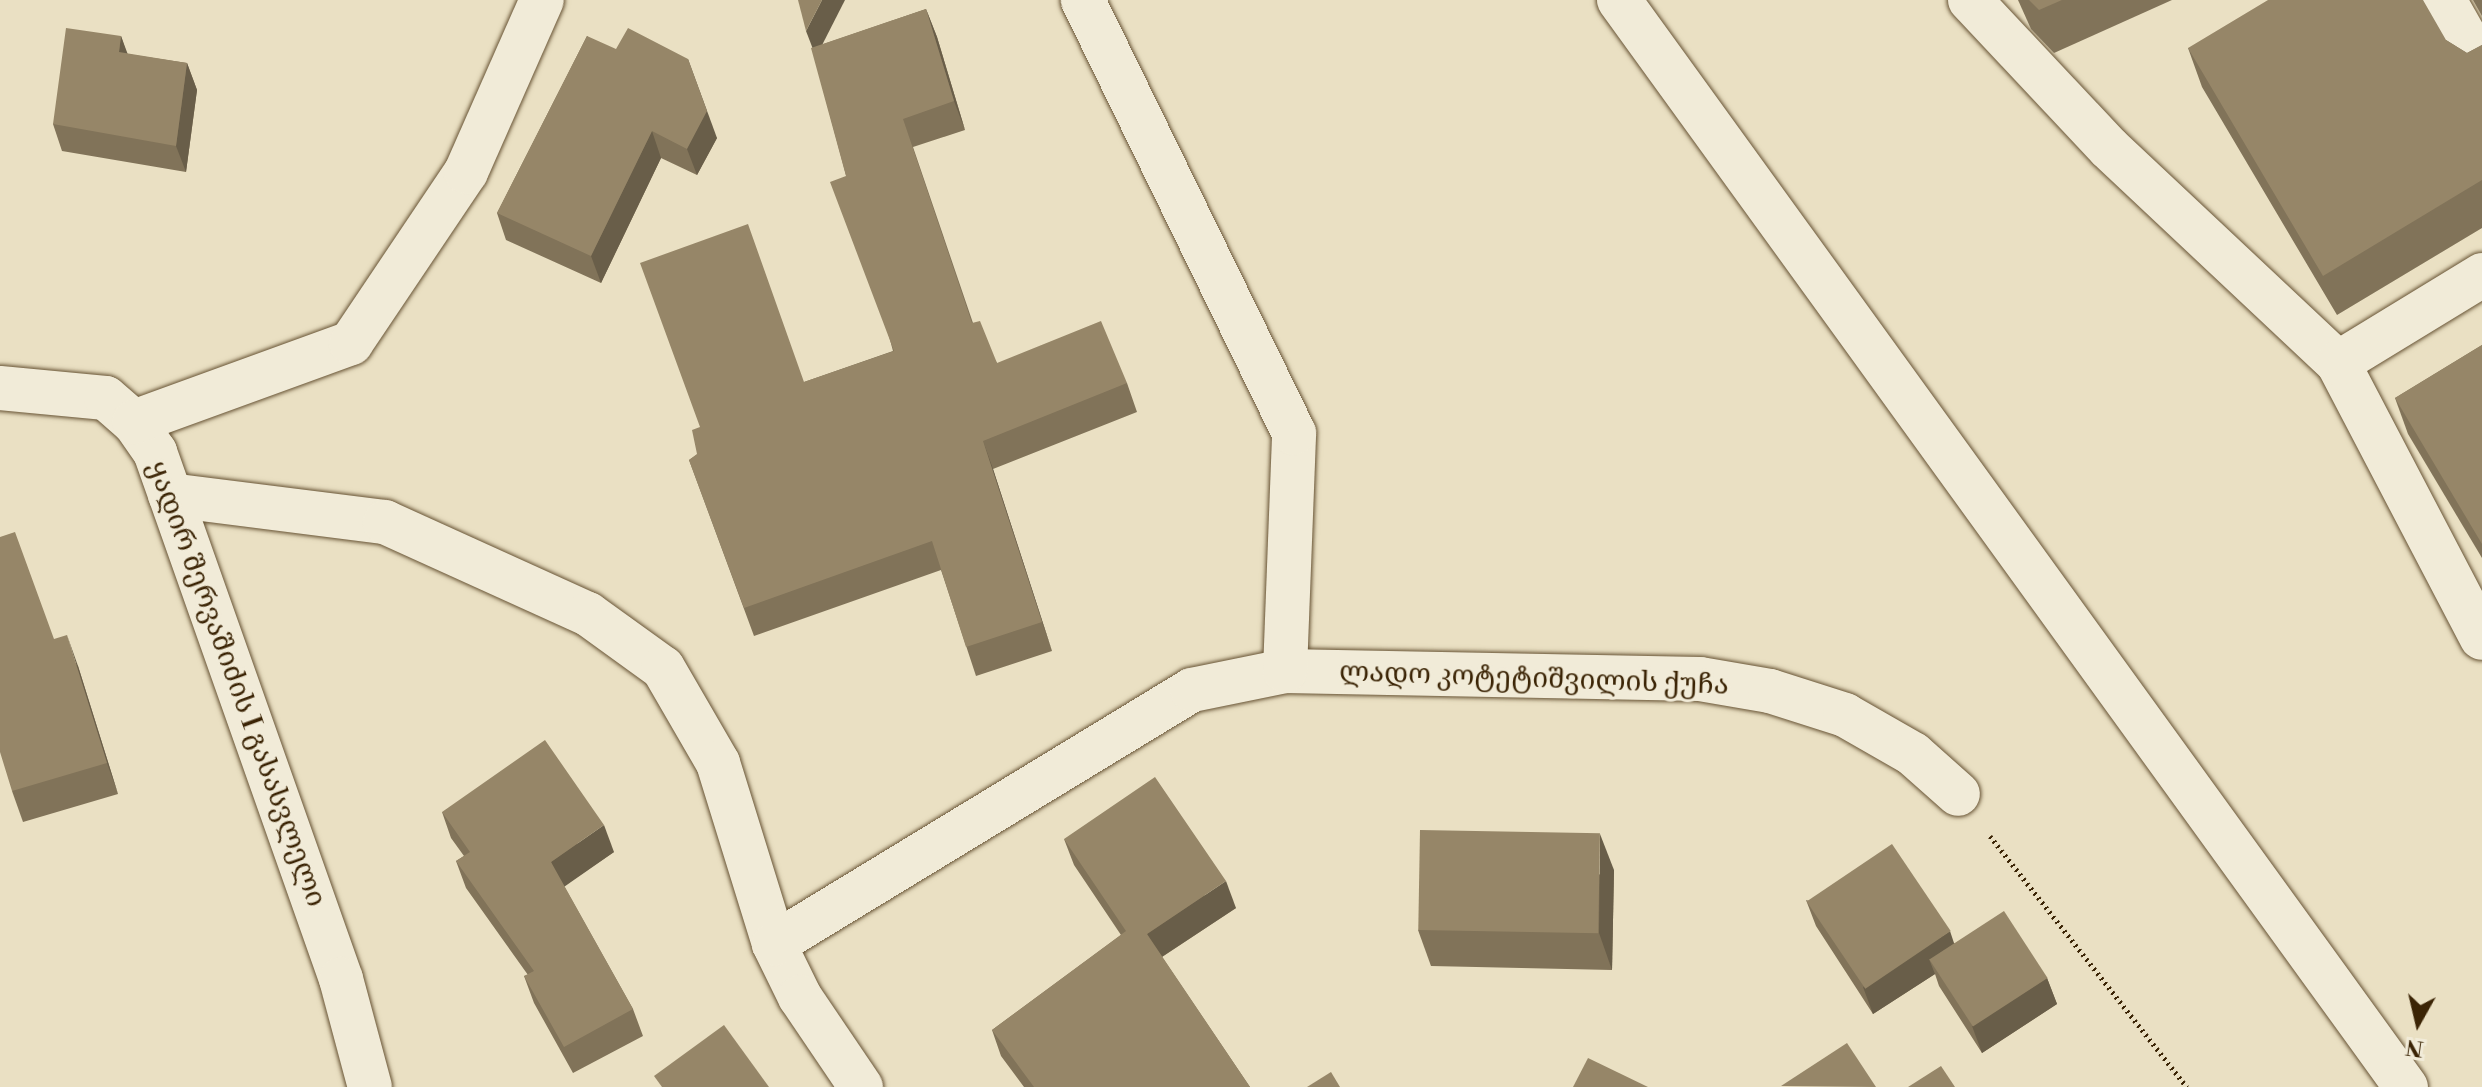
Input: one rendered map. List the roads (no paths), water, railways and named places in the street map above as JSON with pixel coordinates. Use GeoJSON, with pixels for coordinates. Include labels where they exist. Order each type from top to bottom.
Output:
{"type":"FeatureCollection","features":[{"type":"Feature","properties":{"kind":"street"},"geometry":{"type":"LineString","coordinates":[[134,422],[351,343],[466,172],[542,0]]}},
{"type":"Feature","properties":{"kind":"street"},"geometry":{"type":"LineString","coordinates":[[1083,0],[1294,433],[1285,671]]}},
{"type":"Feature","properties":{"kind":"street"},"geometry":{"type":"LineString","coordinates":[[1619,0],[2390,1081]]}},
{"type":"Feature","properties":{"kind":"street"},"geometry":{"type":"LineString","coordinates":[[1970,0],[2109,148],[2338,363],[2482,638]]}},
{"type":"Feature","properties":{"kind":"street"},"geometry":{"type":"LineString","coordinates":[[2444,0],[2482,67]]}},
{"type":"Feature","properties":{"kind":"street"},"geometry":{"type":"LineString","coordinates":[[2338,363],[2482,275]]}},
{"type":"Feature","properties":{"kind":"street","name":"ყადირ შერვაშიძის I გასასვლელი"},"geometry":{"type":"LineString","coordinates":[[0,388],[106,398],[134,422],[155,452],[341,979],[370,1087]]}},
{"type":"Feature","properties":{"kind":"street"},"geometry":{"type":"LineString","coordinates":[[170,495],[385,522],[588,614],[663,668],[718,763],[774,944],[800,997],[861,1087]]}},
{"type":"Feature","properties":{"kind":"street","name":"ლადო კოტეტიშვილის ქუჩა"},"geometry":{"type":"LineString","coordinates":[[774,944],[1192,690],[1285,671],[1700,679],[1770,691],[1845,715],[1913,754],[1958,794]]}}]}
